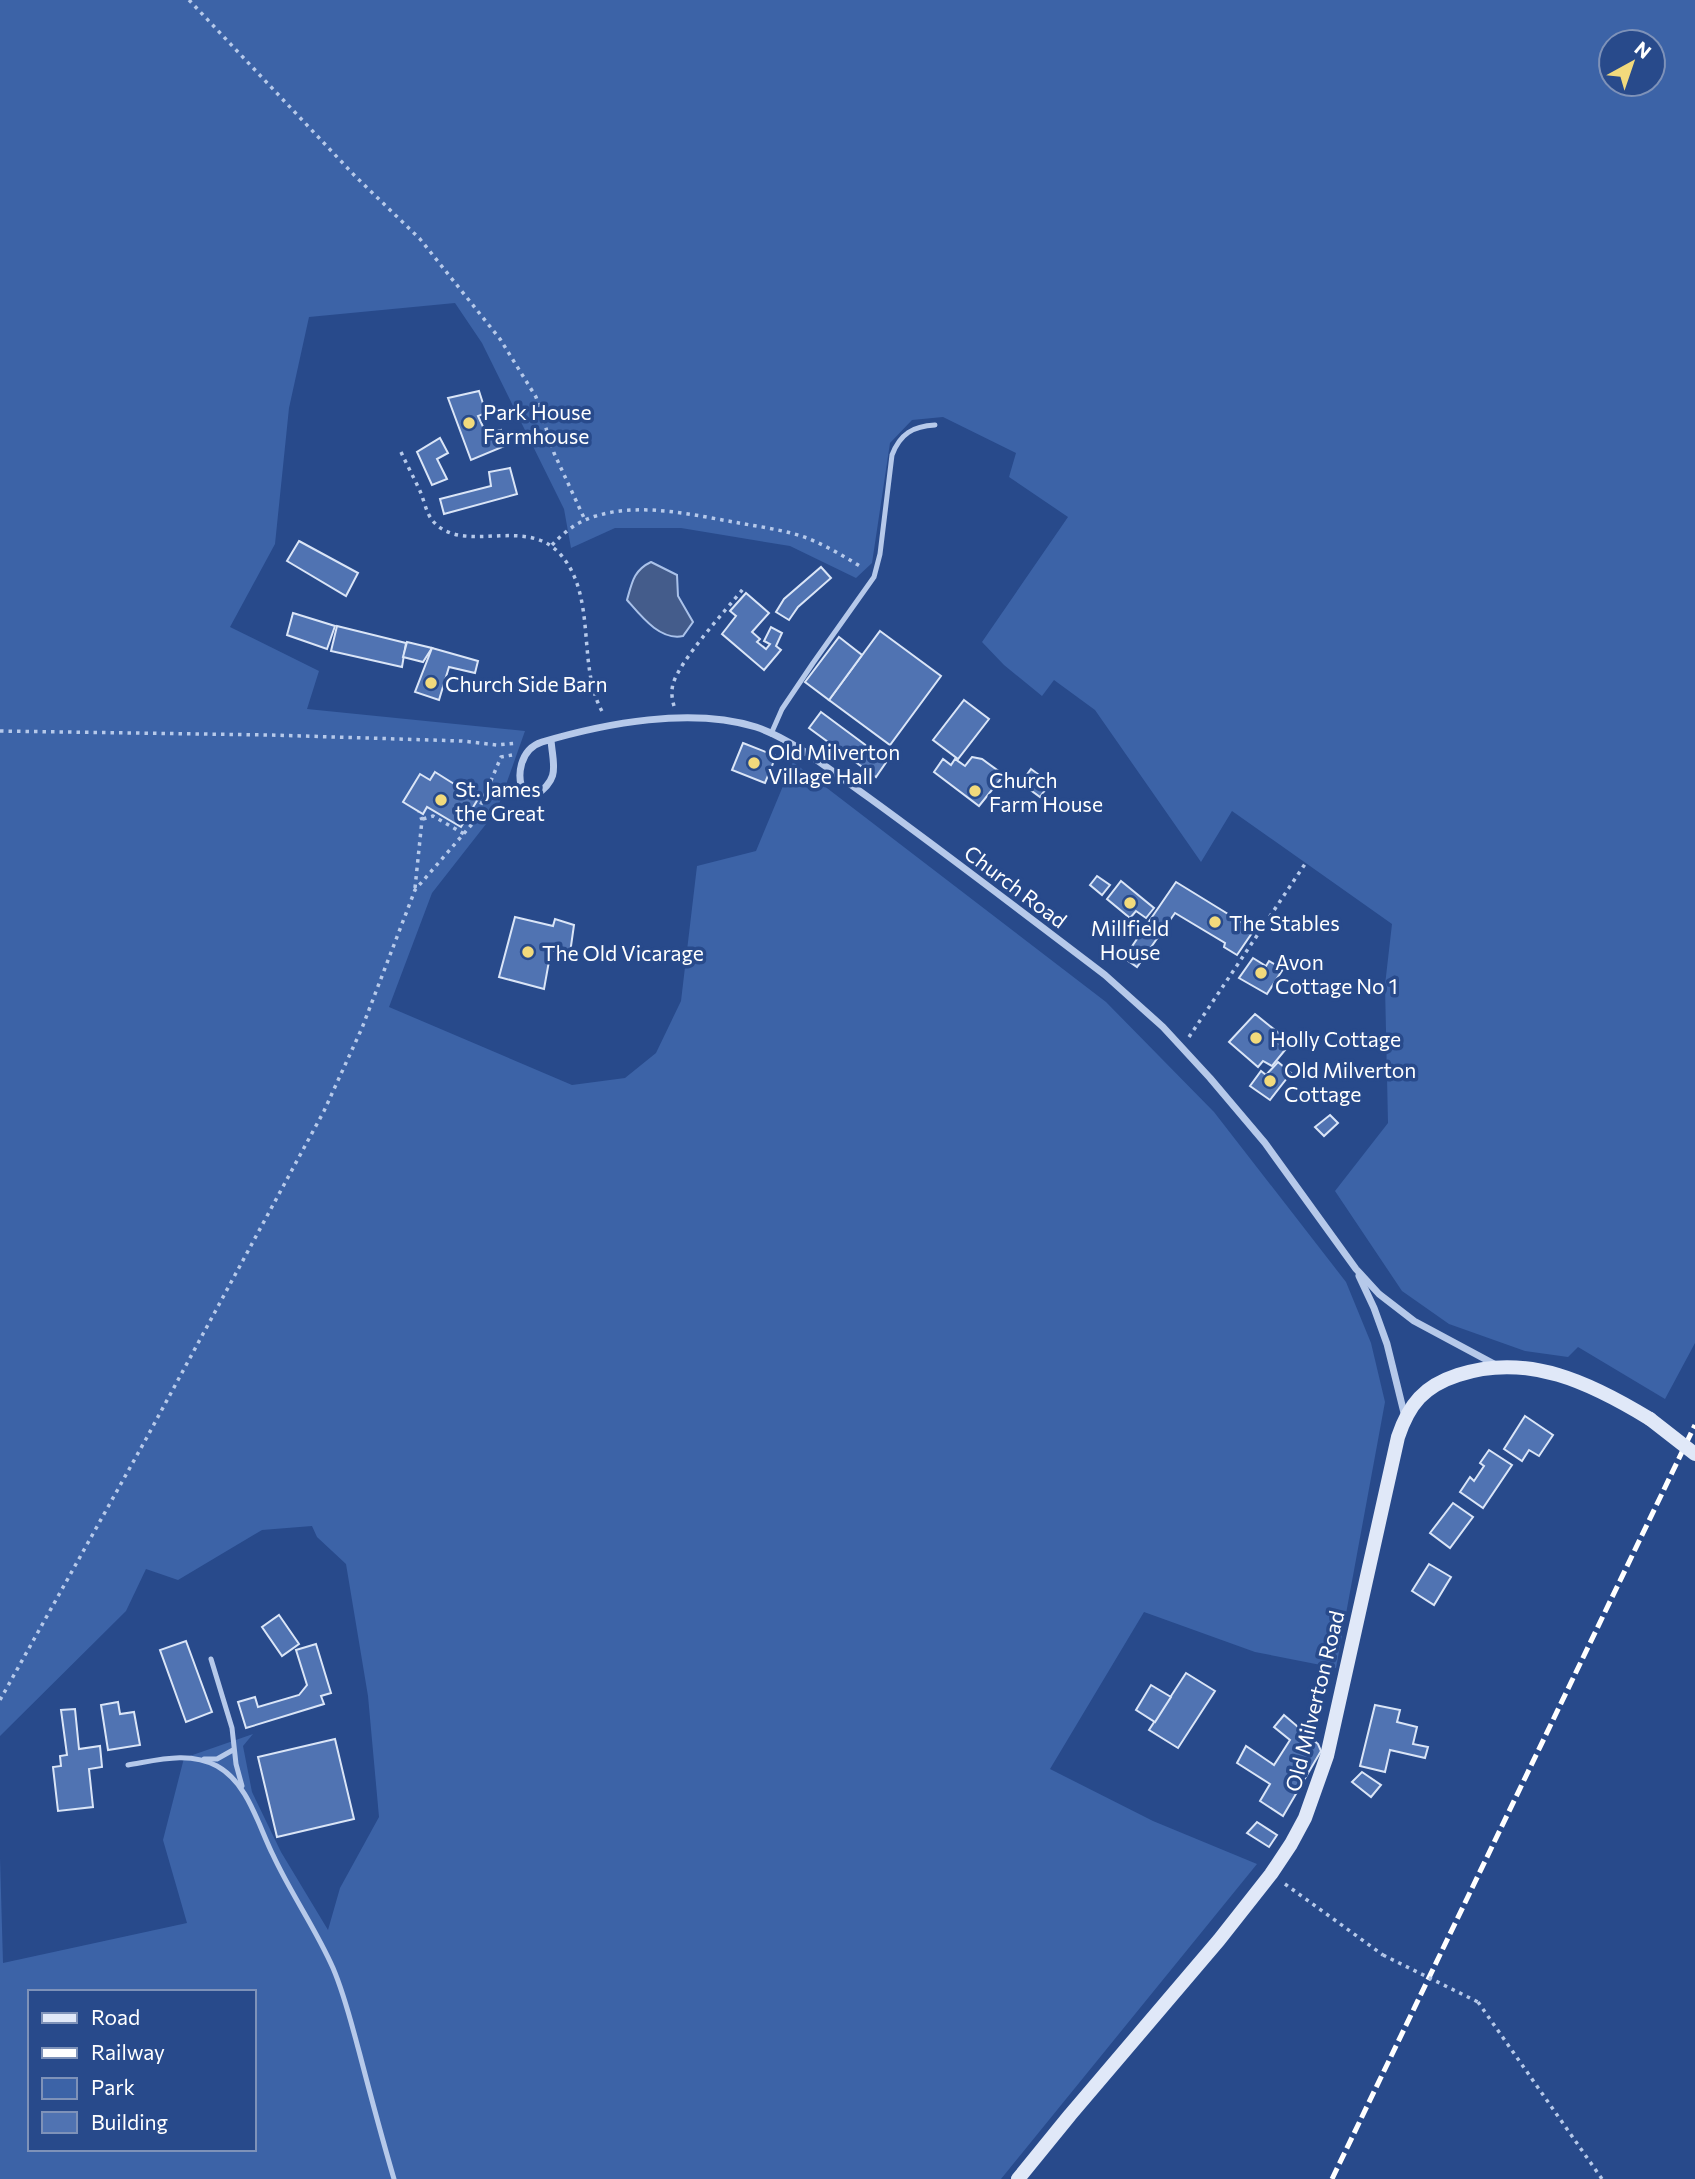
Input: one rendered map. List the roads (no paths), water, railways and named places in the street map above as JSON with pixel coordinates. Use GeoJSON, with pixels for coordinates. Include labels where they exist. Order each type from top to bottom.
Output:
{"type":"FeatureCollection","features":[{"type":"Feature","properties":{"kind":"street","name":"Church Road"},"geometry":{"type":"LineString","coordinates":[[551,740],[555,768],[553,778],[545,789],[535,796],[525,794],[520,785],[519,770],[525,757],[537,743],[614,724],[684,719],[729,722],[758,728],[830,769],[1135,1000],[1191,1057],[1265,1143],[1356,1269],[1379,1294],[1415,1321],[1498,1366]]}},
{"type":"Feature","properties":{"kind":"street","name":"Church Road"},"geometry":{"type":"LineString","coordinates":[[1356,1269],[1374,1307],[1387,1344],[1405,1417]]}},
{"type":"Feature","properties":{"kind":"street","name":"Old Milverton Road"},"geometry":{"type":"LineString","coordinates":[[1018,2179],[1219,1940],[1271,1874],[1305,1818],[1327,1756],[1405,1417],[1417,1399],[1429,1388],[1447,1378],[1469,1371],[1498,1366],[1538,1370],[1578,1380],[1620,1401],[1650,1419],[1695,1454]]}},
{"type":"Feature","properties":{"kind":"lane"},"geometry":{"type":"LineString","coordinates":[[771,734],[782,709],[875,574],[880,554],[892,455],[898,442],[912,429],[935,425]]}},
{"type":"Feature","properties":{"kind":"lane"},"geometry":{"type":"LineString","coordinates":[[211,1659],[232,1728],[233,1750],[244,1793],[278,1867],[321,1942],[334,1971],[394,2179]]}},
{"type":"Feature","properties":{"kind":"lane"},"geometry":{"type":"LineString","coordinates":[[128,1765],[167,1758],[217,1759],[233,1750]]}},
{"type":"Feature","properties":{"kind":"lane"},"geometry":{"type":"LineString","coordinates":[[198,1760],[219,1767],[244,1793]]}},
{"type":"Feature","properties":{"kind":"railway"},"geometry":{"type":"LineString","coordinates":[[1332,2179],[1695,1425]]}},
{"type":"Feature","properties":{"kind":"place","name":"Park House Farmhouse"},"geometry":{"type":"Point","coordinates":[469,423]}},
{"type":"Feature","properties":{"kind":"place","name":"Church Side Barn"},"geometry":{"type":"Point","coordinates":[431,683]}},
{"type":"Feature","properties":{"kind":"place","name":"Old Milverton Village Hall"},"geometry":{"type":"Point","coordinates":[754,763]}},
{"type":"Feature","properties":{"kind":"place","name":"Church Farm House"},"geometry":{"type":"Point","coordinates":[975,791]}},
{"type":"Feature","properties":{"kind":"place","name":"St. James the Great"},"geometry":{"type":"Point","coordinates":[441,800]}},
{"type":"Feature","properties":{"kind":"place","name":"Millfield House"},"geometry":{"type":"Point","coordinates":[1130,903]}},
{"type":"Feature","properties":{"kind":"place","name":"The Stables"},"geometry":{"type":"Point","coordinates":[1215,922]}},
{"type":"Feature","properties":{"kind":"place","name":"The Old Vicarage"},"geometry":{"type":"Point","coordinates":[528,952]}},
{"type":"Feature","properties":{"kind":"place","name":"Avon Cottage No 1"},"geometry":{"type":"Point","coordinates":[1261,973]}},
{"type":"Feature","properties":{"kind":"place","name":"Holly Cottage"},"geometry":{"type":"Point","coordinates":[1256,1038]}},
{"type":"Feature","properties":{"kind":"place","name":"Old Milverton Cottage"},"geometry":{"type":"Point","coordinates":[1270,1081]}}]}
